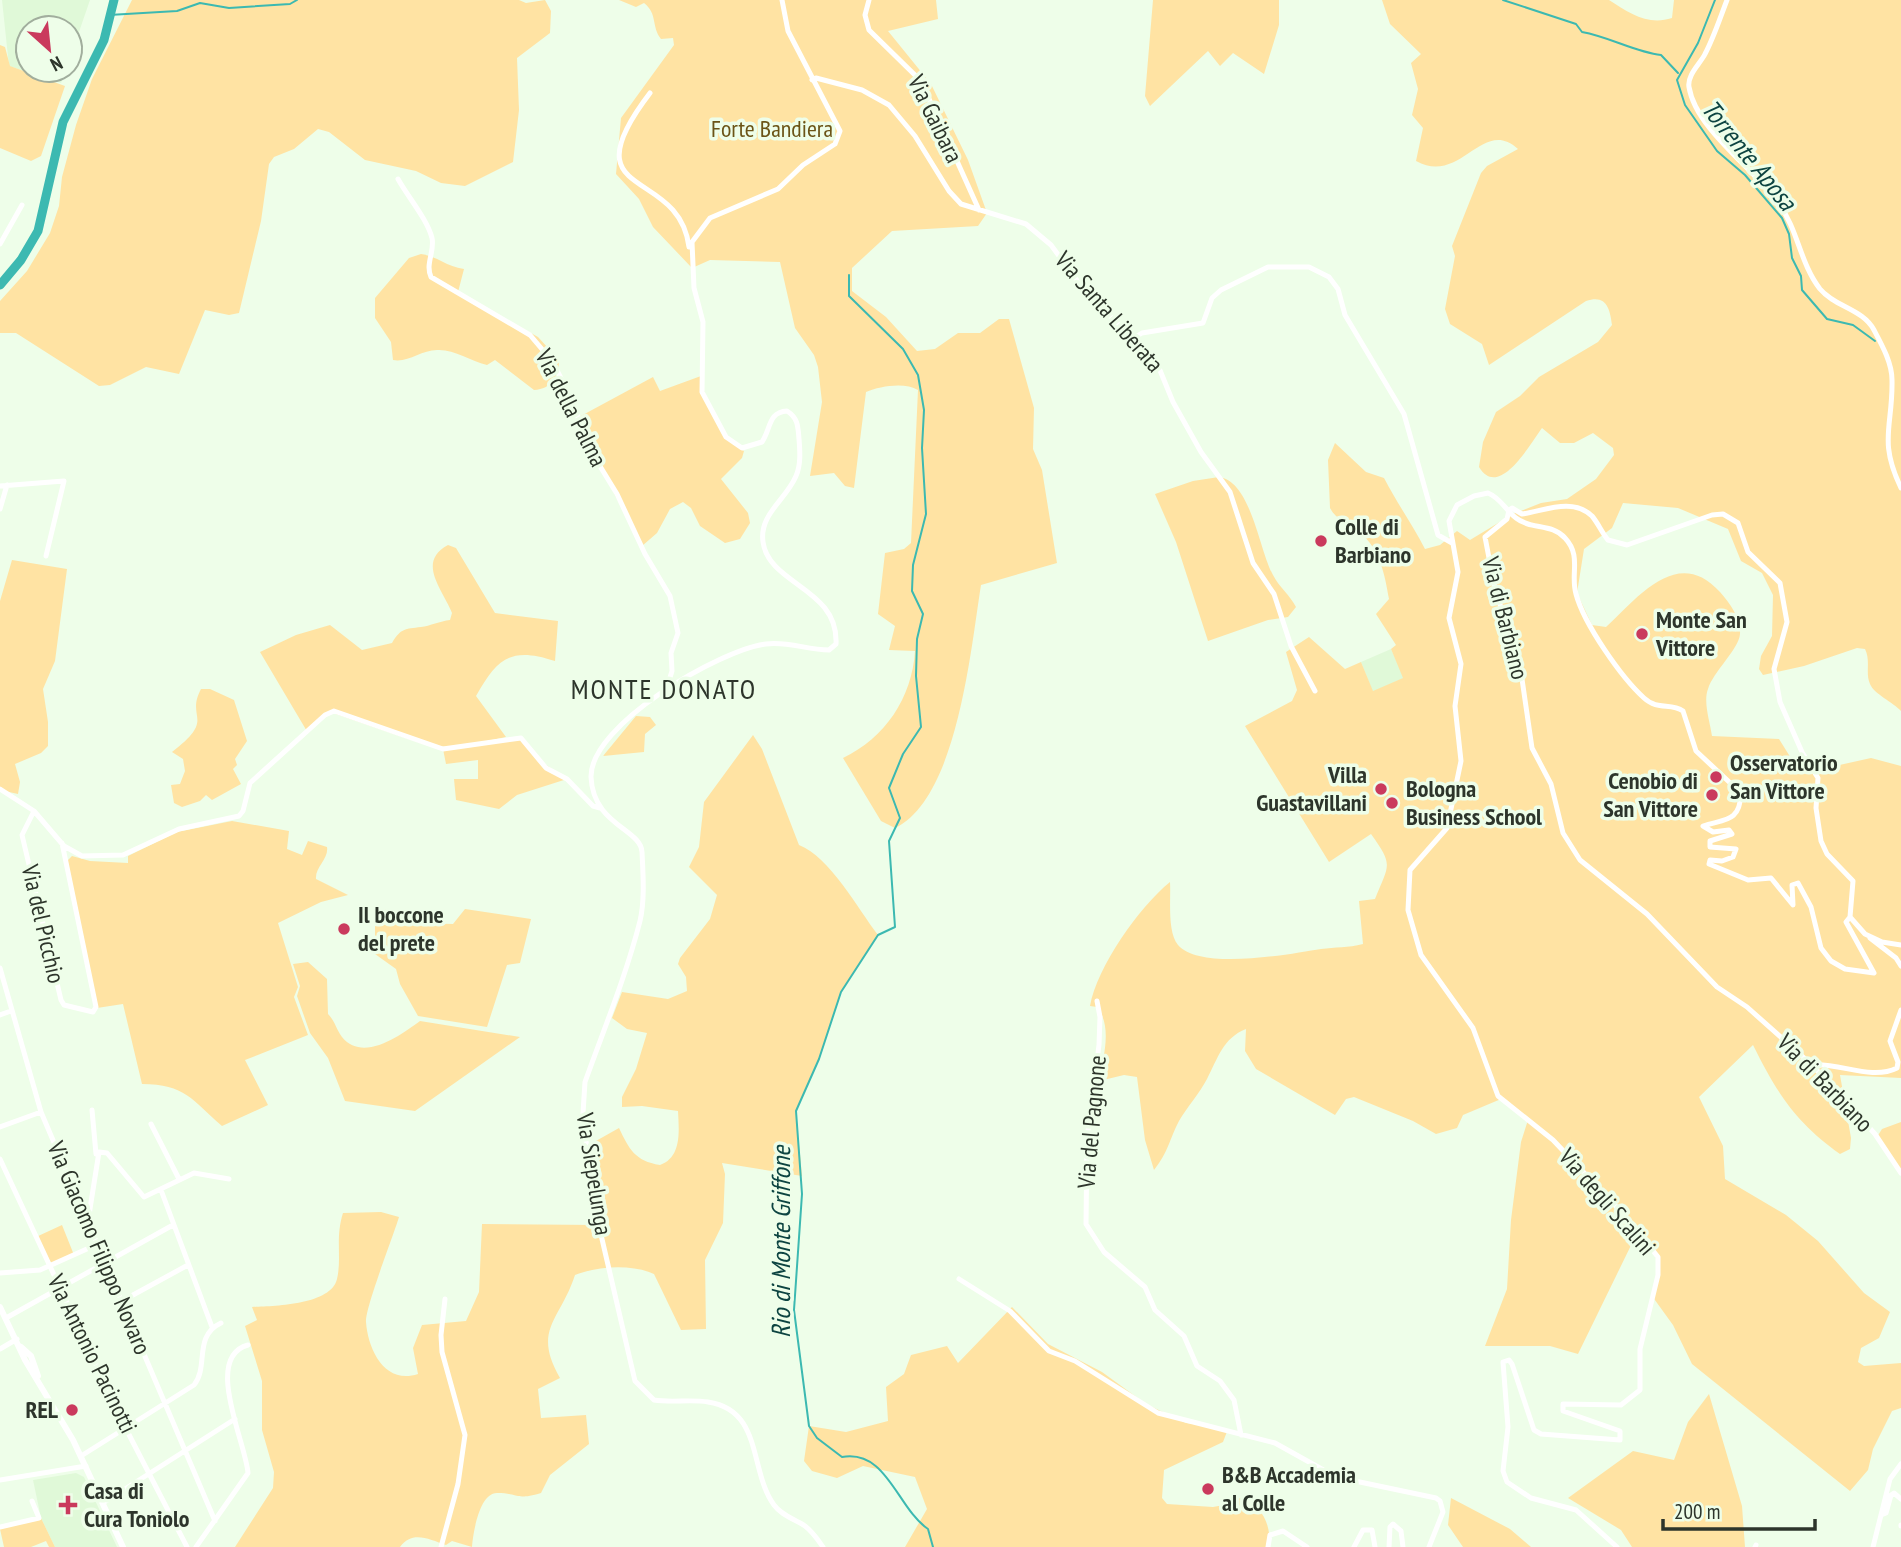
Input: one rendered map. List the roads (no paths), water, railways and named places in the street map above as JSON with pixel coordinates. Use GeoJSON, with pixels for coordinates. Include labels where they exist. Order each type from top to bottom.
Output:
{"type":"FeatureCollection","features":[{"type":"Feature","properties":{"kind":"main road"},"geometry":{"type":"LineString","coordinates":[[0,1307],[25,1360],[38,1378],[86,1466],[123,1545],[129,1547]]}},
{"type":"Feature","properties":{"kind":"street"},"geometry":{"type":"LineString","coordinates":[[691,259],[692,242],[710,218],[778,190],[803,165],[835,144],[841,131],[788,31],[782,0]]}},
{"type":"Feature","properties":{"kind":"street","name":"Via Gaibara"},"geometry":{"type":"LineString","coordinates":[[869,0],[865,15],[869,30],[922,81],[979,210]]}},
{"type":"Feature","properties":{"kind":"street"},"geometry":{"type":"LineString","coordinates":[[1727,0],[1705,54],[1692,75],[1689,85],[1692,95],[1712,131],[1782,208],[1800,254],[1822,291],[1831,300],[1867,319],[1873,327],[1888,360],[1892,378],[1886,443],[1901,488]]}},
{"type":"Feature","properties":{"kind":"street","name":"Via Santa Liberata"},"geometry":{"type":"LineString","coordinates":[[812,80],[816,78],[862,90],[889,105],[915,136],[949,191],[961,204],[1026,225],[1051,245],[1084,290],[1161,367],[1173,402],[1206,460],[1230,492],[1253,562],[1274,594],[1298,662],[1315,691]]}},
{"type":"Feature","properties":{"kind":"street"},"geometry":{"type":"LineString","coordinates":[[600,808],[591,775],[594,762],[615,733],[652,698],[735,652],[765,644],[797,644],[829,650],[835,643],[836,636],[824,604],[777,566],[763,543],[764,526],[773,507],[787,494],[797,475],[800,458],[797,422],[786,411],[778,412],[770,419],[762,442],[742,447],[726,437],[720,429],[702,392],[704,322],[694,288],[688,235],[680,218],[627,173],[619,162],[617,149],[622,134],[650,93]]}},
{"type":"Feature","properties":{"kind":"street","name":"Via della Palma"},"geometry":{"type":"LineString","coordinates":[[398,179],[431,234],[433,245],[428,272],[431,277],[530,335],[552,361],[562,379],[574,403],[584,440],[617,494],[645,554],[670,596],[678,633],[671,653],[672,671],[667,688]]}},
{"type":"Feature","properties":{"kind":"street"},"geometry":{"type":"LineString","coordinates":[[0,244],[22,205]]}},
{"type":"Feature","properties":{"kind":"street","name":"Via di Barbiano"},"geometry":{"type":"LineString","coordinates":[[1134,338],[1142,333],[1203,323],[1212,298],[1221,290],[1268,267],[1309,267],[1329,277],[1338,289],[1345,315],[1404,414],[1438,535],[1452,543]]}},
{"type":"Feature","properties":{"kind":"street"},"geometry":{"type":"LineString","coordinates":[[0,509],[3,486],[64,481],[46,556]]}},
{"type":"Feature","properties":{"kind":"street","name":"Via di Barbiano"},"geometry":{"type":"LineString","coordinates":[[1452,543],[1450,521],[1454,509],[1462,502],[1488,493],[1509,510],[1507,519],[1485,537],[1494,584],[1522,679],[1532,748],[1550,783],[1563,833],[1580,860],[1647,914],[1717,987],[1747,1007],[1812,1065],[1875,1134],[1901,1173]]}},
{"type":"Feature","properties":{"kind":"street"},"geometry":{"type":"LineString","coordinates":[[1546,507],[1581,510],[1591,515],[1608,540],[1627,545],[1712,515],[1723,514],[1738,523],[1742,542],[1753,558],[1775,575],[1786,601],[1787,622],[1776,656],[1776,685],[1787,720],[1818,778],[1816,808],[1821,841],[1827,853],[1853,881],[1850,917],[1846,922],[1873,974],[1846,969],[1831,961],[1821,948],[1811,907],[1798,883],[1792,886],[1793,905],[1771,878],[1748,880],[1709,864],[1710,860],[1722,861],[1733,857],[1737,849],[1710,847],[1710,841],[1732,834],[1729,830],[1713,832],[1703,826],[1728,820],[1739,807],[1741,793],[1696,751],[1683,711],[1658,707],[1643,697],[1603,649],[1577,597],[1574,586],[1577,565],[1568,540],[1559,531],[1518,520],[1509,510],[1513,508],[1522,514],[1546,507]]}},
{"type":"Feature","properties":{"kind":"street","name":"Via degli Scalini"},"geometry":{"type":"LineString","coordinates":[[1452,543],[1457,582],[1449,618],[1461,664],[1455,706],[1461,761],[1447,828],[1410,870],[1407,883],[1408,910],[1424,961],[1477,1034],[1498,1097],[1553,1140],[1627,1218],[1658,1257],[1658,1275],[1640,1349],[1640,1390],[1621,1405],[1563,1404],[1563,1411],[1571,1416],[1620,1431],[1620,1440],[1541,1434],[1534,1430],[1512,1364],[1509,1360],[1503,1363],[1508,1427],[1503,1471],[1507,1482],[1531,1498],[1576,1510],[1617,1547]]}},
{"type":"Feature","properties":{"kind":"street","name":"Via Siepelunga"},"geometry":{"type":"LineString","coordinates":[[62,844],[82,856],[123,855],[179,829],[236,817],[243,811],[250,783],[325,715],[334,711],[443,749],[522,738],[546,768],[567,779],[588,801],[636,837],[642,848],[639,922],[585,1082],[582,1099],[592,1195],[632,1374],[641,1390],[654,1400],[712,1402],[738,1417],[751,1434],[761,1477],[775,1506],[810,1530],[823,1547]]}},
{"type":"Feature","properties":{"kind":"street"},"geometry":{"type":"LineString","coordinates":[[0,789],[34,811],[62,844]]}},
{"type":"Feature","properties":{"kind":"street","name":"Via del Picchio"},"geometry":{"type":"LineString","coordinates":[[34,811],[22,835],[61,1000],[64,1005],[93,1012],[96,1007],[62,844]]}},
{"type":"Feature","properties":{"kind":"street"},"geometry":{"type":"LineString","coordinates":[[1850,917],[1865,934],[1896,958],[1901,967]]}},
{"type":"Feature","properties":{"kind":"street"},"geometry":{"type":"LineString","coordinates":[[1865,934],[1882,942],[1901,945]]}},
{"type":"Feature","properties":{"kind":"street","name":"Via Giacomo Filippo Novaro"},"geometry":{"type":"LineString","coordinates":[[0,968],[41,1112],[215,1521]]}},
{"type":"Feature","properties":{"kind":"street","name":"Via del Pagnone"},"geometry":{"type":"LineString","coordinates":[[1097,1001],[1100,1017],[1099,1045],[1087,1138],[1086,1224],[1104,1252],[1145,1287],[1155,1310],[1184,1336],[1197,1366],[1220,1381],[1234,1399],[1241,1436]]}},
{"type":"Feature","properties":{"kind":"street"},"geometry":{"type":"LineString","coordinates":[[1812,1065],[1864,1071],[1891,1071],[1897,1068],[1899,1062],[1890,1041],[1901,1010]]}},
{"type":"Feature","properties":{"kind":"street"},"geometry":{"type":"LineString","coordinates":[[0,1015],[11,1011]]}},
{"type":"Feature","properties":{"kind":"street"},"geometry":{"type":"LineString","coordinates":[[86,1217],[96,1154],[92,1110]]}},
{"type":"Feature","properties":{"kind":"street"},"geometry":{"type":"LineString","coordinates":[[0,1127],[41,1112]]}},
{"type":"Feature","properties":{"kind":"street"},"geometry":{"type":"LineString","coordinates":[[151,1124],[179,1180]]}},
{"type":"Feature","properties":{"kind":"street"},"geometry":{"type":"LineString","coordinates":[[96,1154],[107,1153],[144,1197],[179,1180],[203,1173],[229,1179]]}},
{"type":"Feature","properties":{"kind":"street","name":"Via Antonio Pacinotti"},"geometry":{"type":"LineString","coordinates":[[0,1159],[126,1427],[187,1547]]}},
{"type":"Feature","properties":{"kind":"street"},"geometry":{"type":"LineString","coordinates":[[80,1456],[198,1380],[201,1356],[212,1327],[161,1190]]}},
{"type":"Feature","properties":{"kind":"street"},"geometry":{"type":"LineString","coordinates":[[6,1318],[173,1225]]}},
{"type":"Feature","properties":{"kind":"street"},"geometry":{"type":"LineString","coordinates":[[0,1273],[30,1272],[97,1244]]}},
{"type":"Feature","properties":{"kind":"street"},"geometry":{"type":"LineString","coordinates":[[122,1301],[188,1265]]}},
{"type":"Feature","properties":{"kind":"street"},"geometry":{"type":"LineString","coordinates":[[959,1279],[1010,1311],[1049,1351],[1075,1361],[1158,1413],[1275,1443],[1336,1477],[1436,1498],[1443,1506],[1443,1512],[1429,1547]]}},
{"type":"Feature","properties":{"kind":"street"},"geometry":{"type":"LineString","coordinates":[[441,1547],[465,1445],[463,1419],[442,1352],[445,1299]]}},
{"type":"Feature","properties":{"kind":"street"},"geometry":{"type":"LineString","coordinates":[[212,1327],[221,1323]]}},
{"type":"Feature","properties":{"kind":"street"},"geometry":{"type":"LineString","coordinates":[[0,1349],[17,1339]]}},
{"type":"Feature","properties":{"kind":"street"},"geometry":{"type":"LineString","coordinates":[[196,1547],[248,1473],[228,1387],[230,1360],[237,1348],[248,1345]]}},
{"type":"Feature","properties":{"kind":"street"},"geometry":{"type":"LineString","coordinates":[[103,1503],[235,1419]]}},
{"type":"Feature","properties":{"kind":"street"},"geometry":{"type":"LineString","coordinates":[[1873,1547],[1890,1479],[1901,1464]]}},
{"type":"Feature","properties":{"kind":"street"},"geometry":{"type":"LineString","coordinates":[[0,1480],[86,1466]]}},
{"type":"Feature","properties":{"kind":"street"},"geometry":{"type":"LineString","coordinates":[[1881,1515],[1886,1513],[1891,1494],[1894,1493],[1901,1499]]}},
{"type":"Feature","properties":{"kind":"street"},"geometry":{"type":"LineString","coordinates":[[0,1527],[39,1518],[32,1501]]}},
{"type":"Feature","properties":{"kind":"street"},"geometry":{"type":"LineString","coordinates":[[1390,1547],[1390,1527],[1393,1524],[1401,1531],[1403,1547]]}},
{"type":"Feature","properties":{"kind":"street"},"geometry":{"type":"LineString","coordinates":[[1354,1547],[1363,1530],[1373,1530],[1375,1547]]}},
{"type":"Feature","properties":{"kind":"street"},"geometry":{"type":"LineString","coordinates":[[1268,1547],[1270,1535],[1283,1531],[1307,1547]]}},
{"type":"Feature","properties":{"kind":"waterway"},"geometry":{"type":"LineString","coordinates":[[0,285],[21,260],[38,231],[63,122],[104,40],[114,0]]}},
{"type":"Feature","properties":{"kind":"waterway"},"geometry":{"type":"LineString","coordinates":[[109,15],[177,11],[200,3],[229,8],[290,4],[297,0]]}},
{"type":"Feature","properties":{"kind":"waterway"},"geometry":{"type":"LineString","coordinates":[[1503,0],[1576,24],[1582,32],[1661,55],[1678,73]]}},
{"type":"Feature","properties":{"kind":"waterway","name":"Torrente Aposa"},"geometry":{"type":"LineString","coordinates":[[1715,0],[1698,43],[1677,80],[1685,105],[1717,151],[1745,175],[1782,218],[1789,234],[1792,258],[1801,276],[1802,290],[1827,319],[1853,325],[1875,341]]}},
{"type":"Feature","properties":{"kind":"waterway","name":"Rio di Monte Griffone"},"geometry":{"type":"LineString","coordinates":[[849,275],[849,296],[903,349],[918,375],[924,410],[922,448],[926,514],[913,565],[912,591],[923,614],[917,639],[916,676],[921,727],[903,754],[889,788],[900,818],[889,841],[895,927],[878,935],[841,992],[819,1059],[796,1111],[802,1194],[794,1310],[809,1426],[817,1438],[842,1457],[857,1457],[870,1462],[881,1471],[917,1520],[928,1529],[933,1547]]}},
{"type":"Feature","properties":{"kind":"place","name":"Colle di Barbiano"},"geometry":{"type":"Point","coordinates":[1321,541]}},
{"type":"Feature","properties":{"kind":"place","name":"Monte San Vittore"},"geometry":{"type":"Point","coordinates":[1642,634]}},
{"type":"Feature","properties":{"kind":"place","name":"Osservatorio San Vittore"},"geometry":{"type":"Point","coordinates":[1716,777]}},
{"type":"Feature","properties":{"kind":"place","name":"Villa Guastavillani"},"geometry":{"type":"Point","coordinates":[1381,789]}},
{"type":"Feature","properties":{"kind":"place","name":"Cenobio di San Vittore"},"geometry":{"type":"Point","coordinates":[1712,795]}},
{"type":"Feature","properties":{"kind":"place","name":"Bologna Business School"},"geometry":{"type":"Point","coordinates":[1392,803]}},
{"type":"Feature","properties":{"kind":"place","name":"Il boccone del prete"},"geometry":{"type":"Point","coordinates":[344,929]}},
{"type":"Feature","properties":{"kind":"place","name":"REL"},"geometry":{"type":"Point","coordinates":[72,1410]}},
{"type":"Feature","properties":{"kind":"place","name":"B&B Accademia al Colle"},"geometry":{"type":"Point","coordinates":[1208,1489]}},
{"type":"Feature","properties":{"kind":"place","name":"Casa di Cura Toniolo"},"geometry":{"type":"Point","coordinates":[68,1505]}},
{"type":"Feature","properties":{"kind":"district","name":"MONTE DONATO"},"geometry":{"type":"Point","coordinates":[664,689]}},
{"type":"Feature","properties":{"kind":"park label","name":"Forte Bandiera"},"geometry":{"type":"Point","coordinates":[772,129]}}]}
